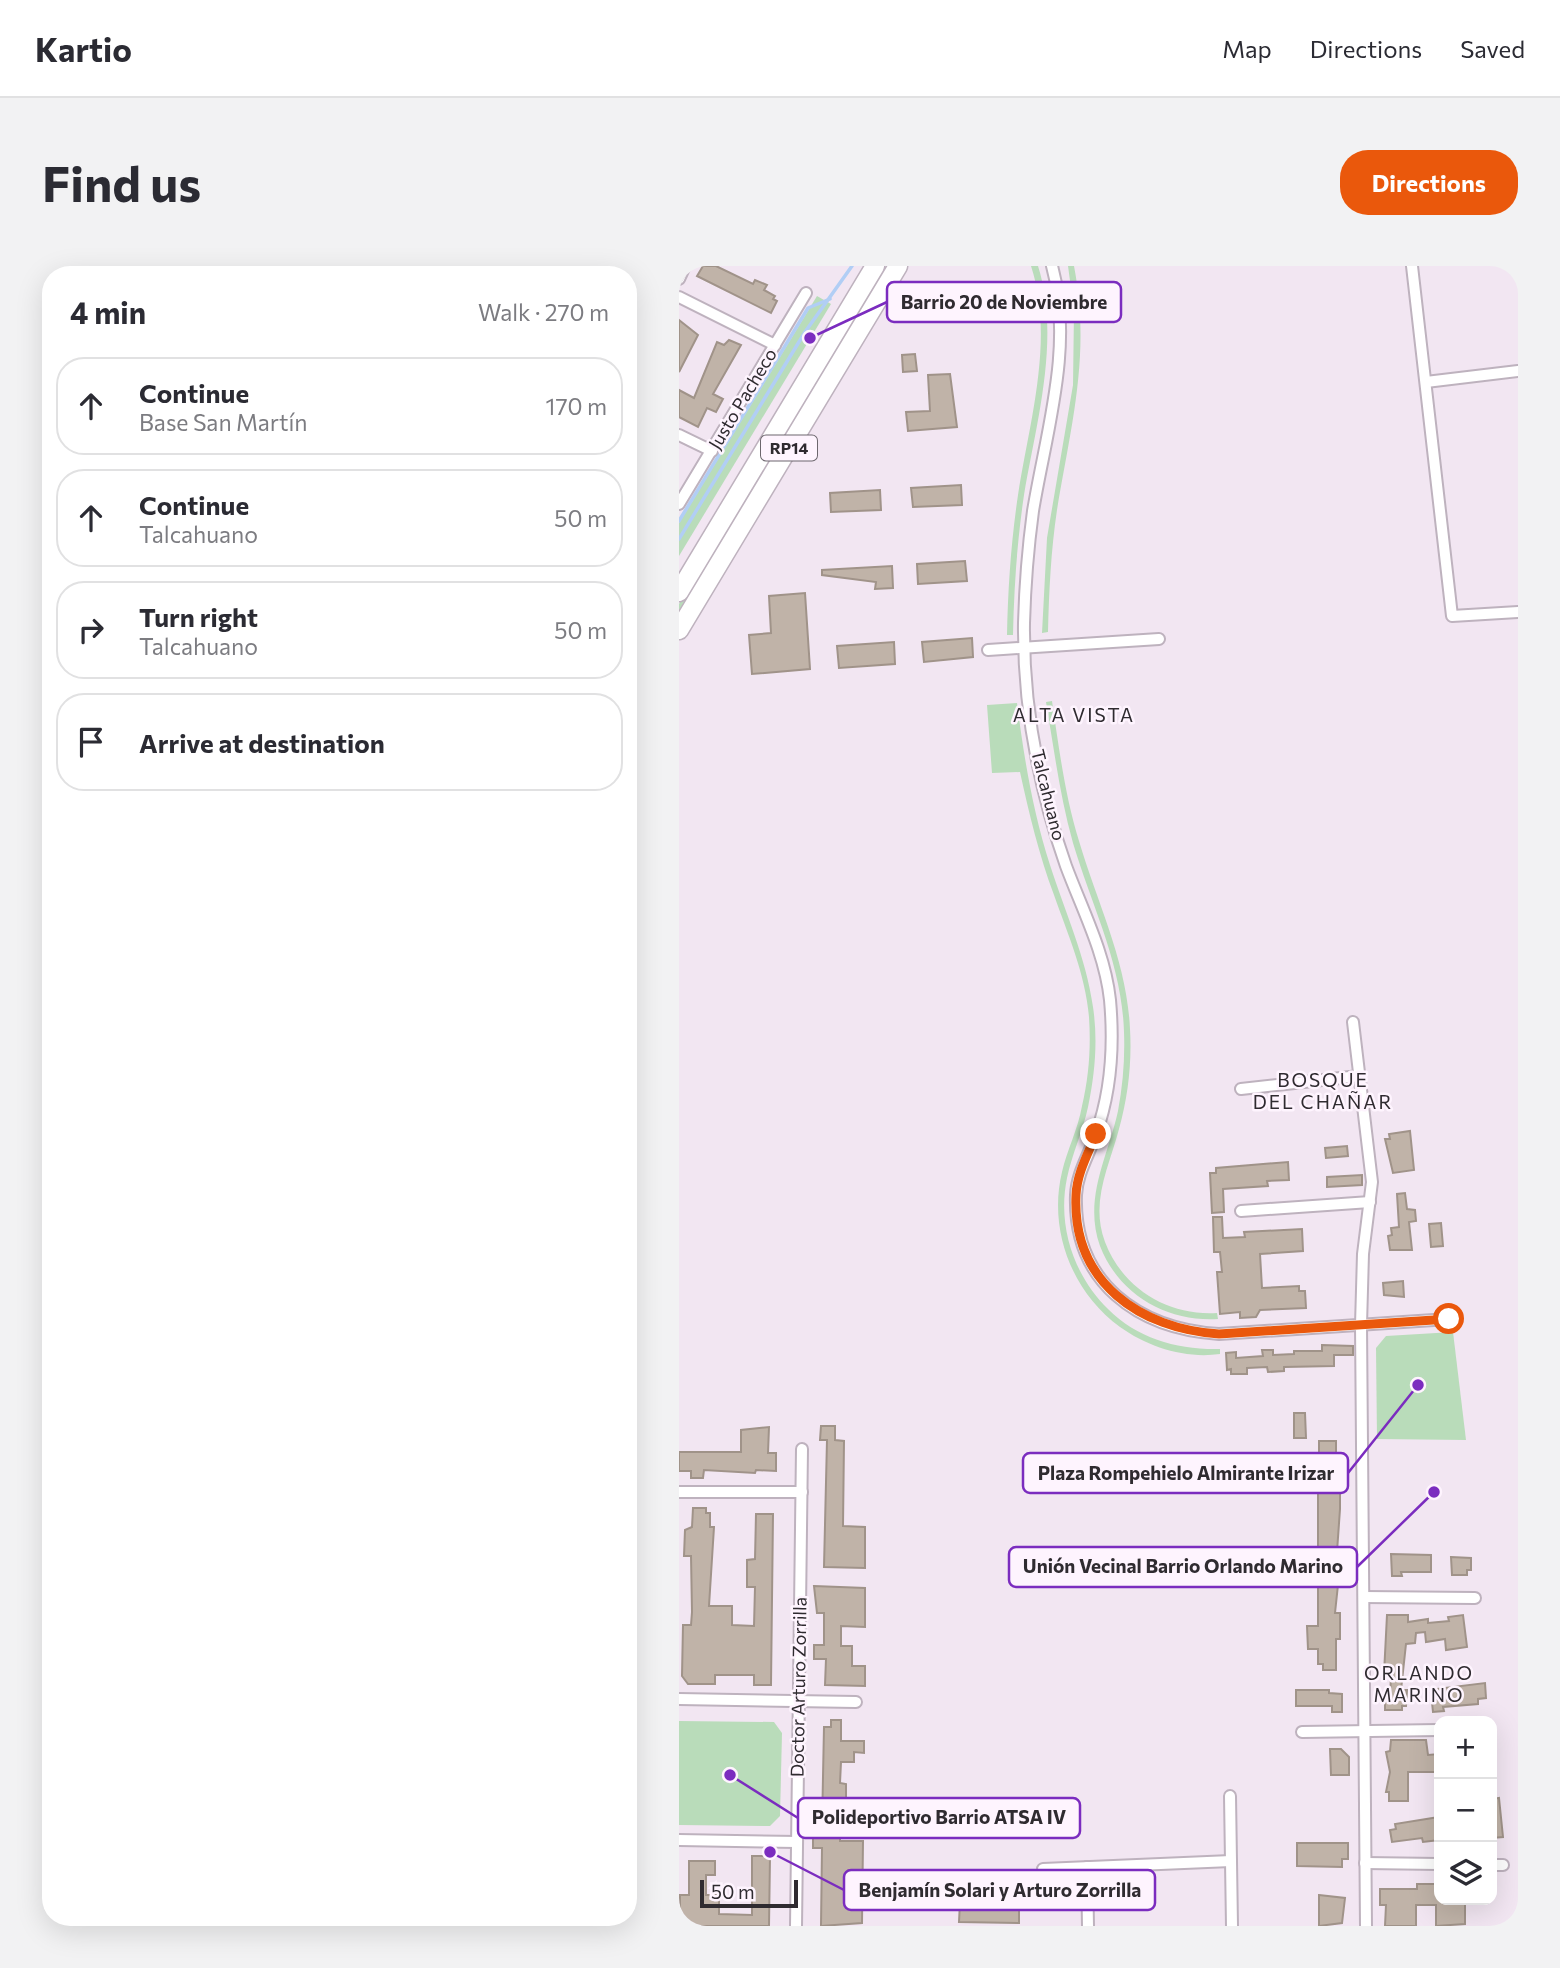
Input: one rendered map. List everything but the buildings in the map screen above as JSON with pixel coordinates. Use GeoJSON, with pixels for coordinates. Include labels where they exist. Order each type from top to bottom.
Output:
{"type":"FeatureCollection","features":[{"type":"Feature","properties":{"kind":"main road","name":"RP14"},"geometry":{"type":"LineString","coordinates":[[679,592],[875,266]]}},
{"type":"Feature","properties":{"kind":"main road","name":"RP14"},"geometry":{"type":"LineString","coordinates":[[679,630],[898,266]]}},
{"type":"Feature","properties":{"kind":"street"},"geometry":{"type":"LineString","coordinates":[[679,279],[685,266]]}},
{"type":"Feature","properties":{"kind":"street","name":"Talcahuano"},"geometry":{"type":"LineString","coordinates":[[1052,266],[1056,281],[1058,348],[1052,415],[1031,535],[1025,648],[1032,730],[1048,809],[1105,970],[1110,999],[1111,1059],[1107,1088],[1096,1134],[1080,1173],[1077,1211],[1084,1247],[1106,1286],[1122,1301],[1144,1317],[1196,1333],[1219,1334],[1449,1319]]}},
{"type":"Feature","properties":{"kind":"street"},"geometry":{"type":"LineString","coordinates":[[1412,266],[1452,616],[1518,612]]}},
{"type":"Feature","properties":{"kind":"street","name":"Justo Pacheco"},"geometry":{"type":"LineString","coordinates":[[679,505],[806,293]]}},
{"type":"Feature","properties":{"kind":"street"},"geometry":{"type":"LineString","coordinates":[[679,297],[775,345]]}},
{"type":"Feature","properties":{"kind":"street"},"geometry":{"type":"LineString","coordinates":[[1426,382],[1518,371]]}},
{"type":"Feature","properties":{"kind":"street"},"geometry":{"type":"LineString","coordinates":[[679,435],[712,451]]}},
{"type":"Feature","properties":{"kind":"street"},"geometry":{"type":"LineString","coordinates":[[988,650],[1159,639]]}},
{"type":"Feature","properties":{"kind":"street"},"geometry":{"type":"LineString","coordinates":[[1353,1022],[1372,1182],[1363,1254],[1361,1325],[1366,1926]]}},
{"type":"Feature","properties":{"kind":"street"},"geometry":{"type":"LineString","coordinates":[[1241,1089],[1359,1076]]}},
{"type":"Feature","properties":{"kind":"street"},"geometry":{"type":"LineString","coordinates":[[1241,1211],[1370,1202]]}},
{"type":"Feature","properties":{"kind":"street","name":"Doctor Arturo Zorrilla"},"geometry":{"type":"LineString","coordinates":[[796,1926],[802,1448]]}},
{"type":"Feature","properties":{"kind":"street"},"geometry":{"type":"LineString","coordinates":[[679,1492],[802,1492]]}},
{"type":"Feature","properties":{"kind":"street"},"geometry":{"type":"LineString","coordinates":[[1364,1597],[1475,1598]]}},
{"type":"Feature","properties":{"kind":"street"},"geometry":{"type":"LineString","coordinates":[[679,1699],[856,1702]]}},
{"type":"Feature","properties":{"kind":"street"},"geometry":{"type":"LineString","coordinates":[[1302,1732],[1434,1730]]}},
{"type":"Feature","properties":{"kind":"street"},"geometry":{"type":"LineString","coordinates":[[1230,1796],[1231,1926]]}},
{"type":"Feature","properties":{"kind":"street"},"geometry":{"type":"LineString","coordinates":[[679,1840],[797,1842]]}},
{"type":"Feature","properties":{"kind":"street"},"geometry":{"type":"LineString","coordinates":[[1043,1869],[1231,1861]]}},
{"type":"Feature","properties":{"kind":"street"},"geometry":{"type":"LineString","coordinates":[[1365,1863],[1434,1864]]}},
{"type":"Feature","properties":{"kind":"street"},"geometry":{"type":"LineString","coordinates":[[1087,1867],[1088,1926]]}},
{"type":"Feature","properties":{"kind":"green space"},"geometry":{"type":"Polygon","coordinates":[[[1031,266],[1038,266],[1044,294],[1047,351],[1040,410],[1019,530],[1013,635],[1007,635],[1013,530],[1038,381],[1040,352],[1041,322],[1031,266]]]}},
{"type":"Feature","properties":{"kind":"green space"},"geometry":{"type":"Polygon","coordinates":[[[1068,266],[1074,266],[1079,298],[1080,359],[1055,525],[1048,632],[1042,633],[1047,538],[1073,385],[1074,310],[1068,266]]]}},
{"type":"Feature","properties":{"kind":"green space"},"geometry":{"type":"Polygon","coordinates":[[[817,296],[831,304],[679,556],[679,523],[817,296]]]}},
{"type":"Feature","properties":{"kind":"green space"},"geometry":{"type":"Polygon","coordinates":[[[829,355],[835,358],[679,617],[679,604],[829,355]]]}},
{"type":"Feature","properties":{"kind":"green space"},"geometry":{"type":"Polygon","coordinates":[[[1052,701],[1074,824],[1118,957],[1128,1004],[1129,1080],[1100,1199],[1099,1213],[1105,1242],[1123,1273],[1149,1296],[1181,1310],[1217,1313],[1218,1319],[1181,1316],[1147,1302],[1132,1291],[1108,1263],[1095,1228],[1094,1211],[1099,1178],[1121,1091],[1124,1052],[1122,1007],[1112,959],[1064,808],[1046,702],[1052,701]]]}},
{"type":"Feature","properties":{"kind":"green space"},"geometry":{"type":"Polygon","coordinates":[[[1017,703],[1039,825],[1075,935],[1090,988],[1095,1019],[1095,1057],[1090,1095],[1064,1196],[1064,1214],[1071,1249],[1077,1266],[1096,1296],[1132,1328],[1174,1345],[1220,1349],[1220,1354],[1180,1353],[1155,1346],[1131,1334],[1103,1313],[1077,1278],[1068,1258],[1058,1216],[1059,1194],[1062,1172],[1078,1123],[1086,1084],[1090,1051],[1089,1017],[1080,970],[1044,865],[1020,772],[992,773],[987,705],[1017,703]]]}},
{"type":"Feature","properties":{"kind":"green space"},"geometry":{"type":"Polygon","coordinates":[[[1453,1332],[1466,1440],[1377,1439],[1376,1348],[1386,1336],[1453,1332]]]}},
{"type":"Feature","properties":{"kind":"green space"},"geometry":{"type":"Polygon","coordinates":[[[679,1721],[774,1722],[782,1733],[780,1816],[770,1826],[679,1825],[679,1721]]]}},
{"type":"Feature","properties":{"kind":"waterway"},"geometry":{"type":"LineString","coordinates":[[679,539],[805,332],[852,266]]}},
{"type":"Feature","properties":{"kind":"waterway"},"geometry":{"type":"LineString","coordinates":[[679,521],[808,308],[830,299]]}},
{"type":"Feature","properties":{"kind":"place","name":"Barrio 20 de Noviembre"},"geometry":{"type":"Point","coordinates":[810,338]}},
{"type":"Feature","properties":{"kind":"place","name":"Plaza Rompehielo Almirante Irizar"},"geometry":{"type":"Point","coordinates":[1418,1385]}},
{"type":"Feature","properties":{"kind":"place","name":"Unión Vecinal Barrio Orlando Marino"},"geometry":{"type":"Point","coordinates":[1434,1492]}},
{"type":"Feature","properties":{"kind":"place","name":"Polideportivo Barrio ATSA IV"},"geometry":{"type":"Point","coordinates":[730,1775]}},
{"type":"Feature","properties":{"kind":"place","name":"Benjamín Solari y Arturo Zorrilla"},"geometry":{"type":"Point","coordinates":[770,1852]}},
{"type":"Feature","properties":{"kind":"district","name":"ALTA VISTA"},"geometry":{"type":"Point","coordinates":[1074,715]}},
{"type":"Feature","properties":{"kind":"district","name":"BOSQUE DEL CHAÑAR"},"geometry":{"type":"Point","coordinates":[1323,1091]}},
{"type":"Feature","properties":{"kind":"district","name":"ORLANDO MARINO"},"geometry":{"type":"Point","coordinates":[1419,1684]}},
{"type":"Feature","properties":{"kind":"route"},"geometry":{"type":"LineString","coordinates":[[1096,1134],[1080,1173],[1076,1193],[1084,1247],[1106,1286],[1144,1317],[1186,1331],[1219,1334],[1449,1319]]}}]}
